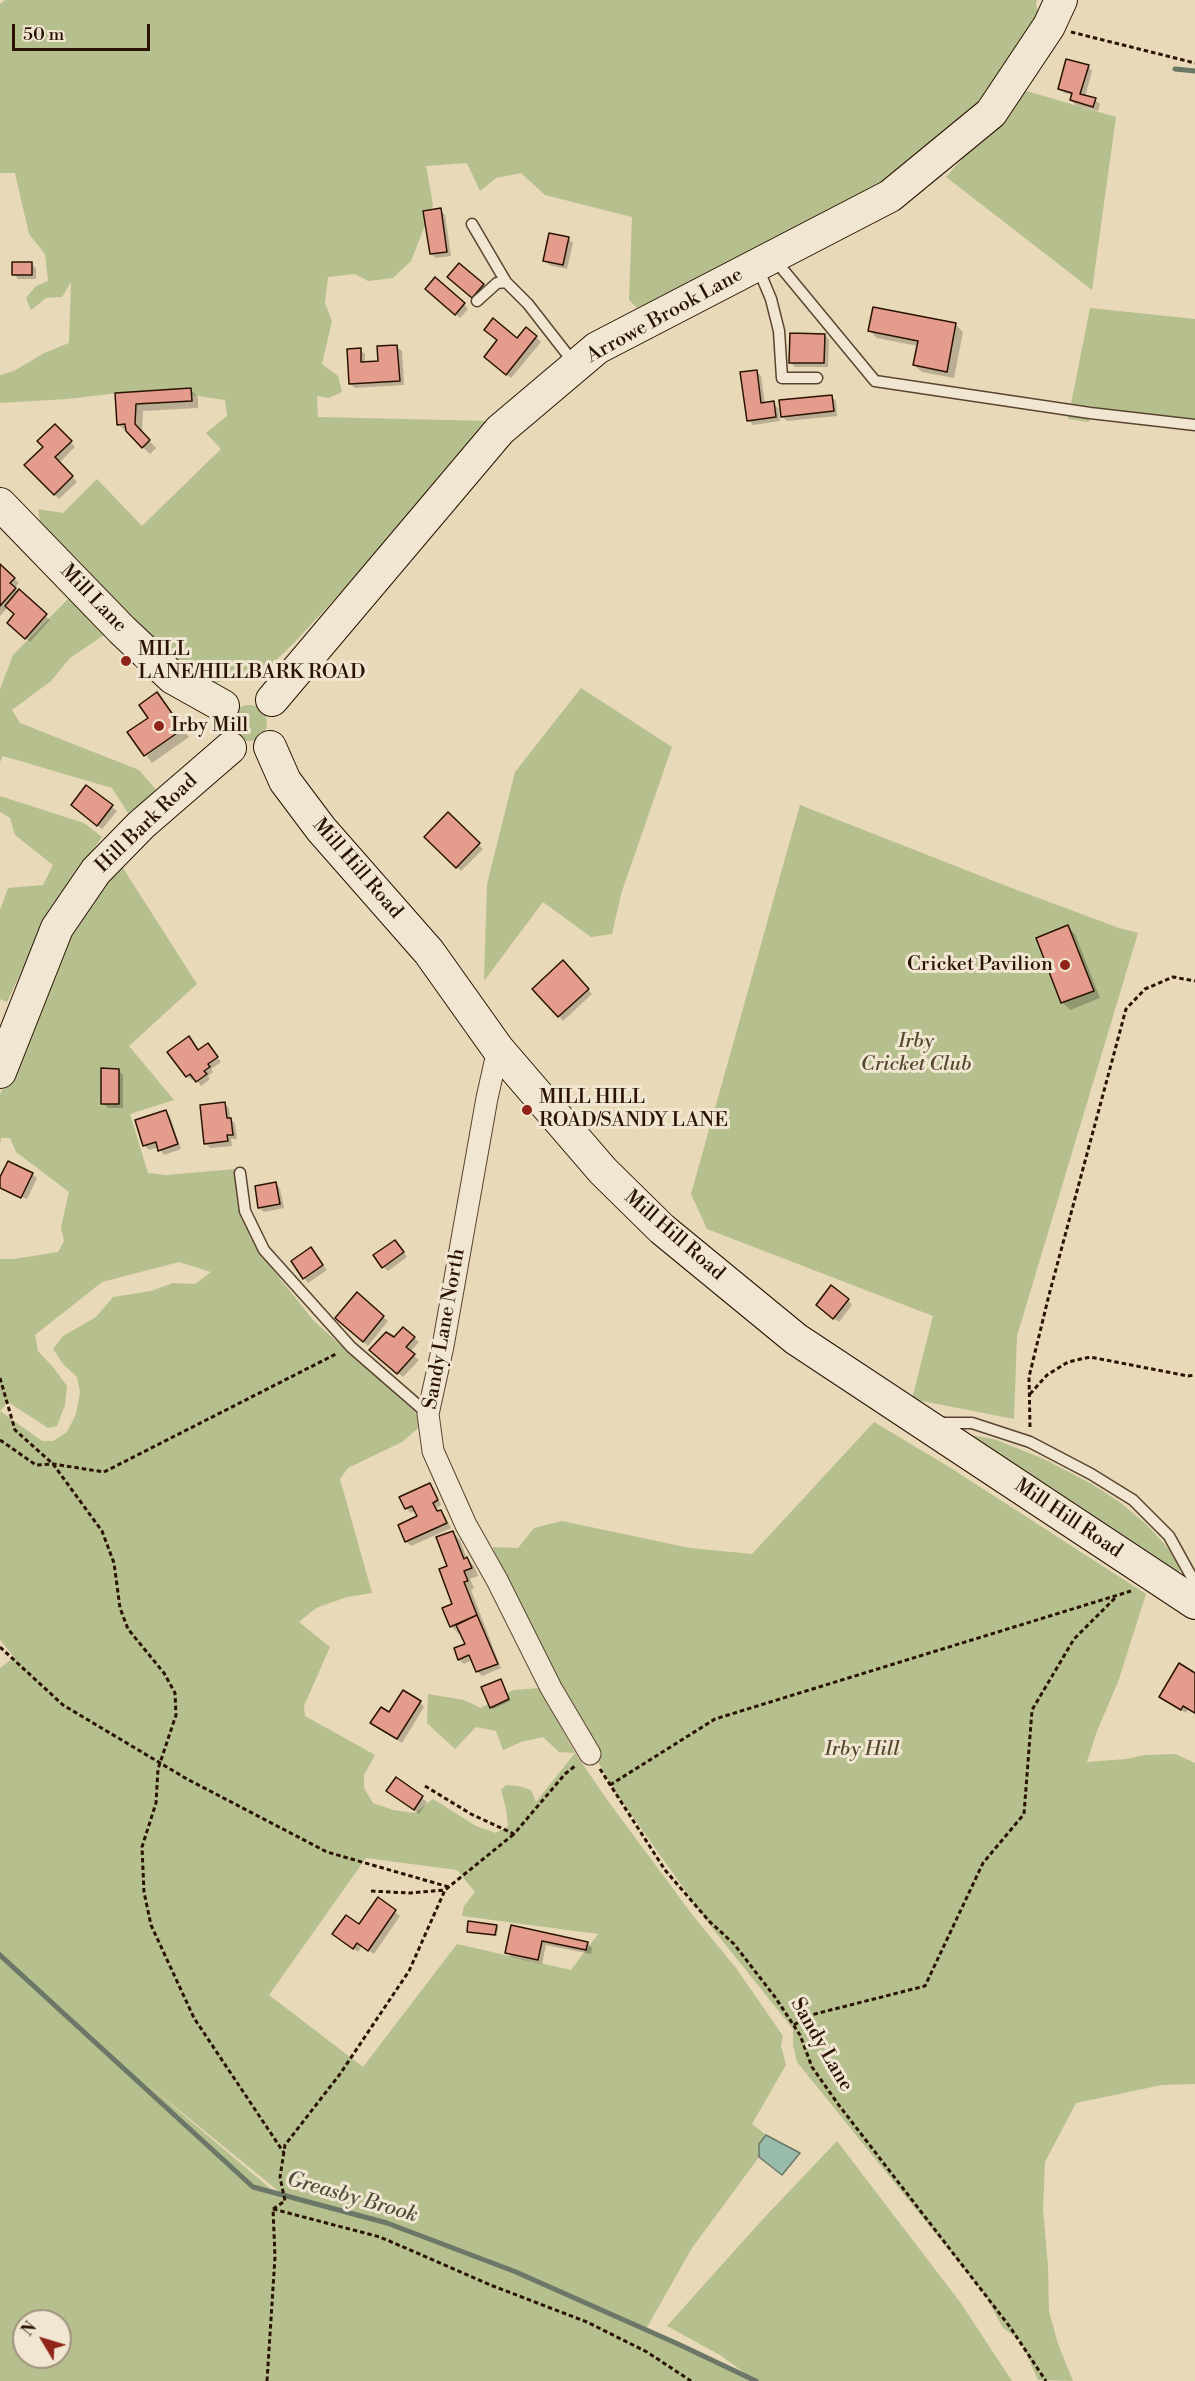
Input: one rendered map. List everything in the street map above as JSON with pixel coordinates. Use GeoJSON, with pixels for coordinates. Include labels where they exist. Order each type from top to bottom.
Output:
{"type":"FeatureCollection","features":[{"type":"Feature","properties":{"kind":"street","name":"Arrowe Brook Lane"},"geometry":{"type":"LineString","coordinates":[[272,700],[500,430],[597,348],[890,196],[991,113],[1055,13]]}},
{"type":"Feature","properties":{"kind":"street","name":"Mill Lane"},"geometry":{"type":"LineString","coordinates":[[0,504],[173,678],[223,706]]}},
{"type":"Feature","properties":{"kind":"street"},"geometry":{"type":"LineString","coordinates":[[246,691],[272,700],[281,719],[279,731],[270,747],[253,754],[230,748],[218,726],[223,706],[235,696],[246,691]]}},
{"type":"Feature","properties":{"kind":"street","name":"Mill Hill Road"},"geometry":{"type":"LineString","coordinates":[[270,747],[285,781],[321,829],[429,952],[498,1049],[603,1171],[662,1228],[796,1339],[1195,1603]]}},
{"type":"Feature","properties":{"kind":"street","name":"Hill Bark Road"},"geometry":{"type":"LineString","coordinates":[[0,1072],[57,928],[96,871],[141,825],[230,748]]}},
{"type":"Feature","properties":{"kind":"street","name":"Sandy Lane North"},"geometry":{"type":"LineString","coordinates":[[498,1049],[487,1098],[443,1346],[428,1414],[434,1451],[466,1525],[497,1580],[551,1688],[590,1754]]}},
{"type":"Feature","properties":{"kind":"lane"},"geometry":{"type":"LineString","coordinates":[[472,224],[506,282],[528,304],[576,366]]}},
{"type":"Feature","properties":{"kind":"lane"},"geometry":{"type":"LineString","coordinates":[[764,261],[779,331],[782,378],[817,378]]}},
{"type":"Feature","properties":{"kind":"lane"},"geometry":{"type":"LineString","coordinates":[[764,261],[875,381],[1090,413],[1195,425]]}},
{"type":"Feature","properties":{"kind":"lane"},"geometry":{"type":"LineString","coordinates":[[477,301],[497,283],[506,282]]}},
{"type":"Feature","properties":{"kind":"lane"},"geometry":{"type":"LineString","coordinates":[[240,1173],[245,1211],[264,1250],[351,1347],[428,1414]]}},
{"type":"Feature","properties":{"kind":"lane"},"geometry":{"type":"LineString","coordinates":[[920,1423],[972,1423],[1030,1442],[1091,1474],[1133,1500],[1169,1536],[1195,1583]]}},
{"type":"Feature","properties":{"kind":"path"},"geometry":{"type":"LineString","coordinates":[[1055,13],[1180,62],[1195,63]]}},
{"type":"Feature","properties":{"kind":"path"},"geometry":{"type":"LineString","coordinates":[[1030,1442],[1029,1377],[1049,1294],[1126,1009],[1145,989],[1173,977],[1195,981]]}},
{"type":"Feature","properties":{"kind":"path"},"geometry":{"type":"LineString","coordinates":[[0,1440],[36,1465],[53,1464],[104,1472],[351,1347]]}},
{"type":"Feature","properties":{"kind":"path"},"geometry":{"type":"LineString","coordinates":[[1029,1396],[1047,1375],[1068,1362],[1090,1358],[1188,1376],[1195,1375]]}},
{"type":"Feature","properties":{"kind":"path"},"geometry":{"type":"LineString","coordinates":[[0,1378],[15,1430],[53,1464],[102,1531],[114,1563],[120,1608],[128,1629],[164,1673],[175,1693],[176,1715],[158,1770],[156,1803],[142,1846],[144,1892],[151,1925],[194,2018],[284,2153]]}},
{"type":"Feature","properties":{"kind":"path"},"geometry":{"type":"LineString","coordinates":[[610,1785],[715,1719],[1162,1582]]}},
{"type":"Feature","properties":{"kind":"path"},"geometry":{"type":"LineString","coordinates":[[794,2025],[807,2016],[925,1986],[983,1863],[1024,1814],[1032,1710],[1074,1639],[1118,1595]]}},
{"type":"Feature","properties":{"kind":"path"},"geometry":{"type":"LineString","coordinates":[[0,1647],[63,1705],[161,1761],[187,1779],[327,1852],[447,1888]]}},
{"type":"Feature","properties":{"kind":"path"},"geometry":{"type":"LineString","coordinates":[[273,2209],[285,2201],[280,2177],[285,2145],[340,2074],[409,1971],[447,1888],[514,1834],[565,1774],[590,1754]]}},
{"type":"Feature","properties":{"kind":"path","name":"Sandy Lane"},"geometry":{"type":"LineString","coordinates":[[590,1754],[665,1870],[709,1921],[734,1944],[776,1997],[794,2025],[812,2067],[838,2104],[1010,2327],[1046,2381]]}},
{"type":"Feature","properties":{"kind":"path"},"geometry":{"type":"LineString","coordinates":[[425,1786],[471,1814],[514,1834]]}},
{"type":"Feature","properties":{"kind":"path"},"geometry":{"type":"LineString","coordinates":[[371,1891],[411,1893],[447,1888]]}},
{"type":"Feature","properties":{"kind":"path"},"geometry":{"type":"LineString","coordinates":[[267,2381],[275,2257],[273,2209]]}},
{"type":"Feature","properties":{"kind":"path"},"geometry":{"type":"LineString","coordinates":[[273,2209],[380,2236],[493,2286],[587,2322],[647,2352],[691,2381]]}},
{"type":"Feature","properties":{"kind":"green space"},"geometry":{"type":"Polygon","coordinates":[[[5,0],[1037,0],[1040,19],[984,103],[884,186],[637,308],[629,300],[632,217],[545,195],[521,173],[496,178],[480,191],[467,163],[426,166],[433,205],[411,261],[393,278],[368,281],[355,274],[328,277],[325,303],[332,321],[322,364],[338,376],[342,392],[329,398],[317,396],[318,417],[490,421],[404,524],[267,669],[212,684],[174,660],[41,528],[38,509],[63,513],[97,479],[142,526],[221,449],[206,433],[227,416],[225,400],[191,395],[191,388],[0,403],[0,375],[14,371],[44,353],[69,343],[71,282],[62,297],[46,298],[31,310],[26,298],[36,286],[48,281],[45,254],[29,234],[15,173],[0,173],[0,4],[5,0]]]}},
{"type":"Feature","properties":{"kind":"green space"},"geometry":{"type":"Polygon","coordinates":[[[1023,90],[1116,117],[1092,290],[946,177],[1023,90]]]}},
{"type":"Feature","properties":{"kind":"green space"},"geometry":{"type":"Polygon","coordinates":[[[1090,308],[1195,319],[1195,425],[1090,414],[1089,422],[1068,419],[1090,308]]]}},
{"type":"Feature","properties":{"kind":"green space"},"geometry":{"type":"Polygon","coordinates":[[[71,596],[110,631],[70,658],[51,681],[12,710],[20,723],[139,770],[158,792],[128,813],[112,788],[3,756],[0,762],[0,689],[13,655],[71,596]]]}},
{"type":"Feature","properties":{"kind":"green space"},"geometry":{"type":"Polygon","coordinates":[[[581,688],[672,747],[621,894],[612,934],[591,937],[543,902],[484,981],[487,884],[515,772],[581,688]]]}},
{"type":"Feature","properties":{"kind":"green space"},"geometry":{"type":"Polygon","coordinates":[[[249,705],[262,710],[267,723],[262,736],[249,741],[236,736],[231,723],[236,710],[249,705]]]}},
{"type":"Feature","properties":{"kind":"green space"},"geometry":{"type":"Polygon","coordinates":[[[0,796],[84,823],[102,837],[50,910],[7,1002],[0,999],[0,910],[8,888],[43,885],[53,865],[15,835],[10,818],[0,812],[0,796]]]}},
{"type":"Feature","properties":{"kind":"green space","name":"Irby Cricket Club"},"geometry":{"type":"Polygon","coordinates":[[[800,805],[1009,887],[1138,933],[1017,1336],[1014,1419],[912,1399],[933,1316],[707,1229],[691,1194],[800,805]]]}},
{"type":"Feature","properties":{"kind":"green space"},"geometry":{"type":"Polygon","coordinates":[[[121,865],[197,984],[129,1046],[174,1100],[130,1114],[148,1173],[166,1175],[236,1169],[239,1209],[251,1238],[273,1270],[314,1321],[414,1411],[423,1424],[402,1442],[348,1468],[340,1479],[372,1593],[347,1597],[316,1608],[299,1622],[330,1647],[304,1706],[305,1716],[375,1755],[364,1775],[364,1788],[373,1803],[393,1810],[415,1813],[433,1799],[476,1826],[496,1833],[508,1826],[501,1790],[506,1785],[531,1790],[536,1802],[575,1753],[694,1917],[736,1968],[783,2036],[781,2046],[786,2065],[752,2124],[766,2135],[759,2144],[759,2157],[692,2248],[646,2329],[754,2380],[720,2355],[667,2326],[837,2141],[960,2302],[1012,2381],[0,2381],[0,1668],[14,1657],[0,1640],[0,1411],[0,1259],[58,1252],[64,1241],[61,1227],[69,1192],[16,1152],[10,1138],[1,1138],[0,1144],[0,1095],[56,947],[121,865]],[[179,1262],[102,1282],[35,1335],[38,1351],[67,1386],[65,1405],[57,1426],[48,1428],[8,1402],[0,1411],[42,1441],[53,1441],[67,1432],[76,1414],[80,1392],[77,1377],[63,1364],[53,1349],[63,1336],[96,1317],[113,1297],[151,1291],[173,1283],[195,1284],[211,1272],[179,1262]],[[366,1858],[269,1995],[363,2067],[457,1944],[571,1970],[598,1934],[462,1916],[464,1906],[475,1892],[457,1870],[366,1858]],[[142,2080],[284,2200],[282,2194],[142,2080]]]}},
{"type":"Feature","properties":{"kind":"green space","name":"Irby Hill"},"geometry":{"type":"Polygon","coordinates":[[[874,1422],[946,1465],[1146,1594],[1118,1682],[1097,1731],[1087,1762],[1175,1754],[1195,1763],[1195,2084],[1162,2085],[1076,2103],[1045,2162],[1043,2209],[1049,2311],[1058,2344],[1073,2381],[1038,2380],[1020,2340],[1003,2328],[985,2295],[797,2062],[793,2045],[793,2029],[709,1924],[616,1793],[579,1729],[509,1595],[493,1547],[518,1548],[534,1528],[562,1521],[690,1548],[752,1554],[874,1422]]]}},
{"type":"Feature","properties":{"kind":"green space"},"geometry":{"type":"Polygon","coordinates":[[[958,1433],[994,1439],[1044,1459],[1090,1483],[1121,1503],[1147,1525],[1167,1547],[1180,1568],[1179,1572],[1175,1576],[958,1433]]]}},
{"type":"Feature","properties":{"kind":"green space"},"geometry":{"type":"Polygon","coordinates":[[[539,1688],[575,1753],[559,1752],[543,1737],[521,1742],[503,1750],[496,1731],[476,1727],[455,1749],[427,1723],[428,1694],[464,1700],[481,1708],[513,1690],[539,1688]]]}},
{"type":"Feature","properties":{"kind":"shaded area"},"geometry":{"type":"Polygon","coordinates":[[[766,2135],[800,2153],[782,2175],[759,2157],[759,2144],[766,2135]]]}},
{"type":"Feature","properties":{"kind":"building"},"geometry":{"type":"Polygon","coordinates":[[[1066,59],[1089,65],[1080,94],[1096,98],[1093,107],[1070,100],[1072,93],[1058,89],[1066,59]]]}},
{"type":"Feature","properties":{"kind":"building"},"geometry":{"type":"Polygon","coordinates":[[[441,208],[447,252],[430,254],[423,211],[441,208]]]}},
{"type":"Feature","properties":{"kind":"building"},"geometry":{"type":"Polygon","coordinates":[[[549,233],[569,237],[563,265],[543,261],[549,233]]]}},
{"type":"Feature","properties":{"kind":"building"},"geometry":{"type":"Polygon","coordinates":[[[12,262],[32,262],[32,275],[12,275],[12,262]]]}},
{"type":"Feature","properties":{"kind":"building"},"geometry":{"type":"Polygon","coordinates":[[[459,263],[484,284],[472,298],[447,277],[459,263]]]}},
{"type":"Feature","properties":{"kind":"building"},"geometry":{"type":"Polygon","coordinates":[[[435,277],[465,303],[455,315],[425,289],[435,277]]]}},
{"type":"Feature","properties":{"kind":"building"},"geometry":{"type":"Polygon","coordinates":[[[873,307],[956,323],[947,372],[913,365],[918,341],[868,331],[873,307]]]}},
{"type":"Feature","properties":{"kind":"building"},"geometry":{"type":"Polygon","coordinates":[[[493,318],[517,338],[526,327],[537,336],[506,375],[484,357],[497,340],[484,330],[493,318]]]}},
{"type":"Feature","properties":{"kind":"building"},"geometry":{"type":"Polygon","coordinates":[[[790,333],[825,334],[824,363],[789,363],[790,333]]]}},
{"type":"Feature","properties":{"kind":"building"},"geometry":{"type":"Polygon","coordinates":[[[397,345],[400,381],[349,384],[347,349],[361,348],[361,362],[378,361],[377,346],[397,345]]]}},
{"type":"Feature","properties":{"kind":"building"},"geometry":{"type":"Polygon","coordinates":[[[757,370],[761,403],[774,401],[776,417],[747,421],[740,372],[757,370]]]}},
{"type":"Feature","properties":{"kind":"building"},"geometry":{"type":"Polygon","coordinates":[[[191,388],[192,401],[136,404],[135,424],[150,440],[142,448],[126,431],[125,424],[117,425],[115,393],[191,388]]]}},
{"type":"Feature","properties":{"kind":"building"},"geometry":{"type":"Polygon","coordinates":[[[832,395],[834,411],[781,417],[779,400],[832,395]]]}},
{"type":"Feature","properties":{"kind":"building"},"geometry":{"type":"Polygon","coordinates":[[[55,424],[72,441],[55,457],[73,476],[54,495],[24,465],[43,447],[37,441],[55,424]]]}},
{"type":"Feature","properties":{"kind":"building"},"geometry":{"type":"Polygon","coordinates":[[[0,564],[15,578],[10,583],[16,588],[0,606],[0,564]]]}},
{"type":"Feature","properties":{"kind":"building"},"geometry":{"type":"Polygon","coordinates":[[[19,589],[47,614],[25,639],[7,623],[14,614],[5,606],[19,589]]]}},
{"type":"Feature","properties":{"kind":"building","name":"Irby Mill"},"geometry":{"type":"Polygon","coordinates":[[[157,692],[183,729],[144,756],[127,732],[148,718],[139,705],[157,692]]]}},
{"type":"Feature","properties":{"kind":"building"},"geometry":{"type":"Polygon","coordinates":[[[86,785],[113,805],[97,826],[71,805],[86,785]]]}},
{"type":"Feature","properties":{"kind":"building"},"geometry":{"type":"Polygon","coordinates":[[[448,812],[480,843],[456,868],[424,837],[448,812]]]}},
{"type":"Feature","properties":{"kind":"building","name":"Cricket Pavilion"},"geometry":{"type":"Polygon","coordinates":[[[1068,925],[1094,991],[1061,1003],[1036,938],[1068,925]]]}},
{"type":"Feature","properties":{"kind":"building"},"geometry":{"type":"Polygon","coordinates":[[[563,960],[589,989],[558,1017],[532,989],[563,960]]]}},
{"type":"Feature","properties":{"kind":"building"},"geometry":{"type":"Polygon","coordinates":[[[189,1036],[198,1050],[208,1043],[218,1057],[208,1064],[210,1067],[204,1071],[207,1074],[196,1082],[190,1074],[186,1077],[167,1052],[189,1036]]]}},
{"type":"Feature","properties":{"kind":"building"},"geometry":{"type":"Polygon","coordinates":[[[101,1068],[119,1069],[119,1104],[101,1104],[101,1068]]]}},
{"type":"Feature","properties":{"kind":"building"},"geometry":{"type":"Polygon","coordinates":[[[225,1102],[227,1118],[231,1118],[233,1135],[227,1135],[228,1141],[204,1144],[200,1105],[225,1102]]]}},
{"type":"Feature","properties":{"kind":"building"},"geometry":{"type":"Polygon","coordinates":[[[166,1110],[178,1144],[158,1151],[156,1142],[143,1146],[135,1120],[166,1110]]]}},
{"type":"Feature","properties":{"kind":"building"},"geometry":{"type":"Polygon","coordinates":[[[8,1161],[33,1173],[21,1198],[0,1188],[0,1177],[8,1161]]]}},
{"type":"Feature","properties":{"kind":"building"},"geometry":{"type":"Polygon","coordinates":[[[276,1182],[280,1204],[258,1208],[255,1186],[276,1182]]]}},
{"type":"Feature","properties":{"kind":"building"},"geometry":{"type":"Polygon","coordinates":[[[395,1240],[404,1252],[382,1268],[373,1255],[395,1240]]]}},
{"type":"Feature","properties":{"kind":"building"},"geometry":{"type":"Polygon","coordinates":[[[311,1247],[323,1265],[303,1279],[291,1261],[311,1247]]]}},
{"type":"Feature","properties":{"kind":"building"},"geometry":{"type":"Polygon","coordinates":[[[831,1285],[849,1299],[833,1319],[816,1305],[831,1285]]]}},
{"type":"Feature","properties":{"kind":"building"},"geometry":{"type":"Polygon","coordinates":[[[357,1292],[384,1316],[363,1342],[335,1318],[357,1292]]]}},
{"type":"Feature","properties":{"kind":"building"},"geometry":{"type":"Polygon","coordinates":[[[403,1327],[415,1337],[406,1347],[415,1354],[397,1374],[369,1350],[386,1332],[394,1337],[403,1327]]]}},
{"type":"Feature","properties":{"kind":"building"},"geometry":{"type":"Polygon","coordinates":[[[430,1483],[438,1500],[433,1503],[437,1511],[441,1510],[447,1523],[405,1542],[398,1525],[417,1516],[412,1506],[405,1509],[399,1497],[430,1483]]]}},
{"type":"Feature","properties":{"kind":"building"},"geometry":{"type":"Polygon","coordinates":[[[453,1531],[464,1559],[467,1557],[472,1568],[464,1571],[468,1581],[464,1582],[477,1615],[450,1627],[442,1608],[452,1604],[439,1569],[447,1566],[436,1537],[453,1531]]]}},
{"type":"Feature","properties":{"kind":"building"},"geometry":{"type":"Polygon","coordinates":[[[477,1615],[498,1664],[476,1672],[469,1655],[458,1660],[454,1648],[465,1644],[456,1625],[477,1615]]]}},
{"type":"Feature","properties":{"kind":"building"},"geometry":{"type":"Polygon","coordinates":[[[1179,1663],[1195,1673],[1195,1713],[1183,1706],[1181,1710],[1159,1697],[1179,1663]]]}},
{"type":"Feature","properties":{"kind":"building"},"geometry":{"type":"Polygon","coordinates":[[[501,1679],[509,1699],[490,1708],[481,1687],[501,1679]]]}},
{"type":"Feature","properties":{"kind":"building"},"geometry":{"type":"Polygon","coordinates":[[[403,1690],[421,1701],[397,1739],[370,1723],[381,1707],[389,1712],[403,1690]]]}},
{"type":"Feature","properties":{"kind":"building"},"geometry":{"type":"Polygon","coordinates":[[[396,1777],[423,1796],[414,1810],[386,1791],[396,1777]]]}},
{"type":"Feature","properties":{"kind":"building"},"geometry":{"type":"Polygon","coordinates":[[[378,1897],[396,1910],[368,1951],[357,1943],[353,1949],[332,1934],[346,1915],[359,1924],[378,1897]]]}},
{"type":"Feature","properties":{"kind":"building"},"geometry":{"type":"Polygon","coordinates":[[[468,1921],[497,1925],[495,1935],[467,1932],[468,1921]]]}},
{"type":"Feature","properties":{"kind":"building"},"geometry":{"type":"Polygon","coordinates":[[[511,1925],[588,1942],[586,1950],[542,1941],[538,1960],[505,1953],[511,1925]]]}},
{"type":"Feature","properties":{"kind":"waterway"},"geometry":{"type":"LineString","coordinates":[[1175,69],[1195,71]]}},
{"type":"Feature","properties":{"kind":"waterway","name":"Greasby Brook"},"geometry":{"type":"LineString","coordinates":[[0,1955],[253,2187],[387,2223],[516,2272],[756,2381]]}},
{"type":"Feature","properties":{"kind":"place","name":"MILL LANE/HILLBARK ROAD"},"geometry":{"type":"Point","coordinates":[126,661]}},
{"type":"Feature","properties":{"kind":"place","name":"Irby Mill"},"geometry":{"type":"Point","coordinates":[159,726]}},
{"type":"Feature","properties":{"kind":"place","name":"Cricket Pavilion"},"geometry":{"type":"Point","coordinates":[1065,965]}},
{"type":"Feature","properties":{"kind":"place","name":"MILL HILL ROAD/SANDY LANE"},"geometry":{"type":"Point","coordinates":[527,1110]}}]}
